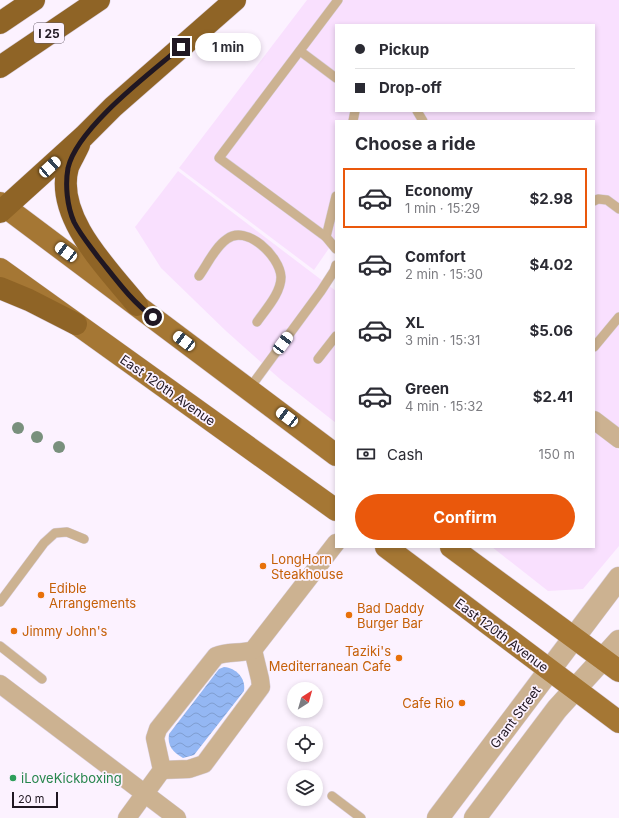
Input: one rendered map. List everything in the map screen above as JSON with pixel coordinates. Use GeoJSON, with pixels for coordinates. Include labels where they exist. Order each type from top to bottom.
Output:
{"type":"FeatureCollection","features":[{"type":"Feature","properties":{"kind":"highway"},"geometry":{"type":"LineString","coordinates":[[0,9],[13,0]]}},
{"type":"Feature","properties":{"kind":"highway"},"geometry":{"type":"LineString","coordinates":[[0,23],[34,0]]}},
{"type":"Feature","properties":{"kind":"highway"},"geometry":{"type":"LineString","coordinates":[[0,51],[74,0]]}},
{"type":"Feature","properties":{"kind":"highway","name":"I 25"},"geometry":{"type":"LineString","coordinates":[[0,67],[99,0]]}},
{"type":"Feature","properties":{"kind":"highway"},"geometry":{"type":"LineString","coordinates":[[2,208],[84,136],[113,107],[235,0]]}},
{"type":"Feature","properties":{"kind":"highway"},"geometry":{"type":"LineString","coordinates":[[84,136],[68,167],[67,191],[71,213],[88,243],[137,305]]}},
{"type":"Feature","properties":{"kind":"highway"},"geometry":{"type":"LineString","coordinates":[[0,288],[29,300],[76,324]]}},
{"type":"Feature","properties":{"kind":"main road"},"geometry":{"type":"LineString","coordinates":[[2,208],[137,305],[335,454]]}},
{"type":"Feature","properties":{"kind":"main road","name":"East 120th Avenue"},"geometry":{"type":"LineString","coordinates":[[0,269],[335,509]]}},
{"type":"Feature","properties":{"kind":"main road","name":"East 120th Avenue"},"geometry":{"type":"LineString","coordinates":[[387,548],[619,722]]}},
{"type":"Feature","properties":{"kind":"main road"},"geometry":{"type":"LineString","coordinates":[[452,548],[611,665]]}},
{"type":"Feature","properties":{"kind":"street"},"geometry":{"type":"LineString","coordinates":[[595,421],[619,439]]}},
{"type":"Feature","properties":{"kind":"street"},"geometry":{"type":"LineString","coordinates":[[127,818],[162,770],[155,738],[158,729],[216,656],[225,652],[245,653],[253,650],[335,544]]}},
{"type":"Feature","properties":{"kind":"street","name":"Grant Street"},"geometry":{"type":"LineString","coordinates":[[438,818],[619,578]]}},
{"type":"Feature","properties":{"kind":"street"},"geometry":{"type":"LineString","coordinates":[[475,818],[557,709],[575,689],[611,665],[619,641]]}},
{"type":"Feature","properties":{"kind":"street"},"geometry":{"type":"LineString","coordinates":[[162,770],[189,770],[204,764],[261,687],[253,650]]}},
{"type":"Feature","properties":{"kind":"street"},"geometry":{"type":"LineString","coordinates":[[0,684],[177,818]]}},
{"type":"Feature","properties":{"kind":"lane"},"geometry":{"type":"LineString","coordinates":[[335,248],[326,237],[219,158],[338,0]]}},
{"type":"Feature","properties":{"kind":"lane"},"geometry":{"type":"LineString","coordinates":[[300,51],[335,77]]}},
{"type":"Feature","properties":{"kind":"lane"},"geometry":{"type":"LineString","coordinates":[[595,200],[598,199],[607,200],[619,209]]}},
{"type":"Feature","properties":{"kind":"lane"},"geometry":{"type":"LineString","coordinates":[[326,237],[335,200]]}},
{"type":"Feature","properties":{"kind":"lane"},"geometry":{"type":"LineString","coordinates":[[199,276],[226,239],[234,234],[244,235],[269,252],[280,268],[280,286],[257,322]]}},
{"type":"Feature","properties":{"kind":"lane"},"geometry":{"type":"LineString","coordinates":[[249,389],[321,291],[335,268]]}},
{"type":"Feature","properties":{"kind":"lane"},"geometry":{"type":"LineString","coordinates":[[595,346],[619,317]]}},
{"type":"Feature","properties":{"kind":"lane"},"geometry":{"type":"LineString","coordinates":[[318,359],[335,337]]}},
{"type":"Feature","properties":{"kind":"lane"},"geometry":{"type":"LineString","coordinates":[[0,602],[44,544],[55,533],[67,532],[84,539]]}},
{"type":"Feature","properties":{"kind":"lane"},"geometry":{"type":"LineString","coordinates":[[0,646],[42,679]]}},
{"type":"Feature","properties":{"kind":"lane"},"geometry":{"type":"LineString","coordinates":[[332,796],[361,818]]}},
{"type":"Feature","properties":{"kind":"shaded area"},"geometry":{"type":"Polygon","coordinates":[[[307,0],[619,0],[619,434],[595,416],[595,120],[335,120],[335,239],[314,270],[179,168],[307,0]]]}},
{"type":"Feature","properties":{"kind":"shaded area"},"geometry":{"type":"Polygon","coordinates":[[[178,171],[335,290],[335,422],[280,379],[226,331],[161,268],[135,227],[178,171]]]}},
{"type":"Feature","properties":{"kind":"shaded area"},"geometry":{"type":"Polygon","coordinates":[[[595,432],[619,450],[619,546],[583,589],[548,591],[493,548],[595,548],[595,432]]]}},
{"type":"Feature","properties":{"kind":"water"},"geometry":{"type":"Polygon","coordinates":[[[224,667],[232,669],[239,674],[242,678],[244,691],[194,755],[183,758],[176,753],[170,745],[169,734],[219,669],[224,667]]]}},
{"type":"Feature","properties":{"kind":"place","name":"LongHorn Steakhouse"},"geometry":{"type":"Point","coordinates":[263,566]}},
{"type":"Feature","properties":{"kind":"place","name":"Edible Arrangements"},"geometry":{"type":"Point","coordinates":[41,595]}},
{"type":"Feature","properties":{"kind":"place","name":"Bad Daddy Burger Bar"},"geometry":{"type":"Point","coordinates":[349,615]}},
{"type":"Feature","properties":{"kind":"place","name":"Jimmy John's"},"geometry":{"type":"Point","coordinates":[14,631]}},
{"type":"Feature","properties":{"kind":"place","name":"Taziki's Mediterranean Cafe"},"geometry":{"type":"Point","coordinates":[399,658]}},
{"type":"Feature","properties":{"kind":"place","name":"Cafe Rio"},"geometry":{"type":"Point","coordinates":[462,703]}},
{"type":"Feature","properties":{"kind":"place","name":"iLoveKickboxing"},"geometry":{"type":"Point","coordinates":[13,778]}},
{"type":"Feature","properties":{"kind":"route"},"geometry":{"type":"LineString","coordinates":[[153,317],[137,305],[79,230],[74,221],[68,201],[68,167],[84,136],[113,107],[181,47]]}}]}
